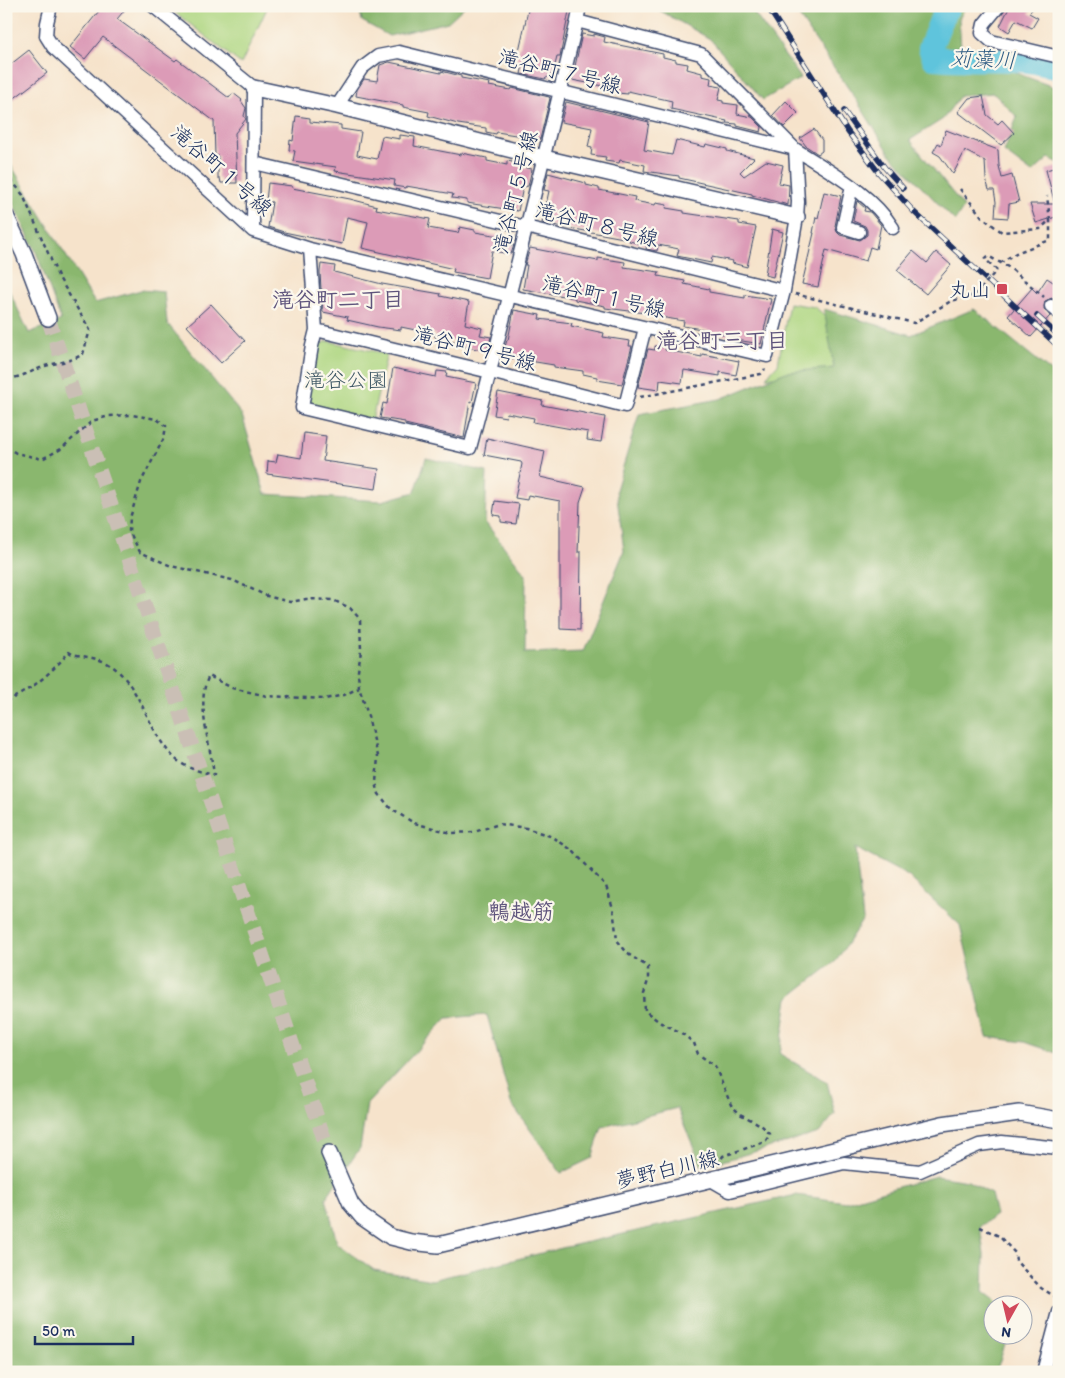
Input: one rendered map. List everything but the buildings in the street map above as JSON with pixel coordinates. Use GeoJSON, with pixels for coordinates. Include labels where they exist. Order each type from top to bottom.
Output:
{"type":"FeatureCollection","features":[{"type":"Feature","properties":{"kind":"street","name":"滝谷町１号線"},"geometry":{"type":"LineString","coordinates":[[51,6],[46,36],[53,47],[254,231],[310,249],[766,356]]}},
{"type":"Feature","properties":{"kind":"street"},"geometry":{"type":"LineString","coordinates":[[153,6],[254,88],[337,106],[544,158],[797,217]]}},
{"type":"Feature","properties":{"kind":"street","name":"滝谷町５号線"},"geometry":{"type":"LineString","coordinates":[[316,330],[302,408],[470,448],[544,158],[580,6]]}},
{"type":"Feature","properties":{"kind":"street"},"geometry":{"type":"LineString","coordinates":[[999,6],[984,24],[982,33],[991,41],[1059,57]]}},
{"type":"Feature","properties":{"kind":"street"},"geometry":{"type":"LineString","coordinates":[[576,21],[701,54],[796,149],[852,186],[886,217],[892,228]]}},
{"type":"Feature","properties":{"kind":"street","name":"滝谷町７号線"},"geometry":{"type":"LineString","coordinates":[[337,106],[362,68],[378,56],[398,52],[796,149]]}},
{"type":"Feature","properties":{"kind":"street"},"geometry":{"type":"LineString","coordinates":[[254,88],[254,231]]}},
{"type":"Feature","properties":{"kind":"street"},"geometry":{"type":"LineString","coordinates":[[766,356],[784,291],[797,217],[796,149]]}},
{"type":"Feature","properties":{"kind":"street","name":"滝谷町８号線"},"geometry":{"type":"LineString","coordinates":[[254,163],[526,227],[784,291]]}},
{"type":"Feature","properties":{"kind":"street"},"geometry":{"type":"LineString","coordinates":[[852,186],[843,227],[859,232]]}},
{"type":"Feature","properties":{"kind":"street"},"geometry":{"type":"LineString","coordinates":[[6,216],[24,254],[48,318]]}},
{"type":"Feature","properties":{"kind":"street"},"geometry":{"type":"LineString","coordinates":[[310,249],[316,330]]}},
{"type":"Feature","properties":{"kind":"street"},"geometry":{"type":"LineString","coordinates":[[624,406],[645,328]]}},
{"type":"Feature","properties":{"kind":"street","name":"滝谷町９号線"},"geometry":{"type":"LineString","coordinates":[[316,330],[624,406]]}},
{"type":"Feature","properties":{"kind":"street","name":"夢野白川線"},"geometry":{"type":"LineString","coordinates":[[329,1153],[351,1204],[362,1217],[391,1237],[411,1242],[438,1245],[942,1124],[1019,1113],[1059,1120]]}},
{"type":"Feature","properties":{"kind":"street"},"geometry":{"type":"LineString","coordinates":[[715,1179],[730,1191],[844,1163],[920,1171],[979,1145],[1002,1142],[1059,1148]]}},
{"type":"Feature","properties":{"kind":"street"},"geometry":{"type":"LineString","coordinates":[[1043,1372],[1059,1312]]}},
{"type":"Feature","properties":{"kind":"path"},"geometry":{"type":"LineString","coordinates":[[960,189],[983,218],[1002,232],[1040,229],[1050,220]]}},
{"type":"Feature","properties":{"kind":"path"},"geometry":{"type":"LineString","coordinates":[[1000,263],[1016,252],[1050,240],[1047,196]]}},
{"type":"Feature","properties":{"kind":"path"},"geometry":{"type":"LineString","coordinates":[[784,291],[914,323],[951,301],[975,295],[997,270],[985,259],[988,256],[1010,268],[1048,300],[1055,310]]}},
{"type":"Feature","properties":{"kind":"path"},"geometry":{"type":"LineString","coordinates":[[624,406],[634,398],[761,374],[769,363],[766,356]]}},
{"type":"Feature","properties":{"kind":"path"},"geometry":{"type":"LineString","coordinates":[[6,447],[16,452],[42,459],[61,449],[92,421],[109,416],[132,415],[157,419],[166,426],[164,438],[141,482],[130,518],[129,531],[140,552],[171,566],[232,580],[267,596],[290,602],[333,600],[350,608],[360,620],[359,688],[378,756],[376,782],[379,794],[391,809],[414,823],[451,833],[474,832],[499,824],[526,828],[553,837],[573,851],[606,886],[617,940],[628,954],[648,967],[648,981],[644,993],[645,1011],[661,1023],[680,1032],[694,1043],[698,1054],[715,1066],[731,1105],[740,1114],[761,1125],[770,1134],[766,1142],[723,1156],[718,1163],[715,1179]]}},
{"type":"Feature","properties":{"kind":"path"},"geometry":{"type":"LineString","coordinates":[[6,701],[16,697],[48,675],[69,652],[98,659],[112,666],[127,680],[167,750],[179,762],[195,770],[214,775],[204,714],[205,683],[209,676],[232,688],[267,696],[326,699],[344,695],[359,688]]}},
{"type":"Feature","properties":{"kind":"path"},"geometry":{"type":"LineString","coordinates":[[980,1227],[999,1236],[1014,1253],[1016,1261],[1041,1288],[1059,1299]]}},
{"type":"Feature","properties":{"kind":"green space"},"geometry":{"type":"Polygon","coordinates":[[[167,6],[268,6],[241,64],[167,6]]]}},
{"type":"Feature","properties":{"kind":"green space"},"geometry":{"type":"Polygon","coordinates":[[[359,6],[465,6],[448,22],[389,36],[362,21],[359,6]]]}},
{"type":"Feature","properties":{"kind":"green space"},"geometry":{"type":"Polygon","coordinates":[[[652,6],[749,6],[801,78],[763,100],[710,39],[652,6]]]}},
{"type":"Feature","properties":{"kind":"green space"},"geometry":{"type":"Polygon","coordinates":[[[792,6],[966,6],[959,19],[961,47],[1024,76],[1059,89],[1059,163],[1049,158],[1032,173],[1004,152],[1017,117],[993,93],[960,96],[943,119],[910,140],[964,207],[955,221],[891,155],[855,98],[792,6]]]}},
{"type":"Feature","properties":{"kind":"green space"},"geometry":{"type":"Polygon","coordinates":[[[6,157],[95,303],[141,290],[164,292],[167,323],[242,415],[265,494],[382,501],[415,492],[426,458],[487,472],[485,522],[526,575],[525,653],[583,651],[624,551],[616,490],[639,414],[720,399],[786,372],[834,368],[824,309],[911,335],[974,309],[1059,378],[1059,455],[1056,456],[1059,465],[1059,1054],[1024,1042],[987,1037],[960,925],[908,876],[855,848],[863,919],[836,961],[788,998],[780,1054],[827,1082],[835,1114],[819,1133],[702,1167],[677,1108],[602,1127],[592,1158],[561,1173],[511,1103],[487,1015],[447,1018],[367,1104],[360,1148],[326,1198],[337,1243],[374,1270],[432,1280],[566,1247],[796,1195],[846,1202],[936,1176],[968,1181],[991,1194],[996,1215],[980,1226],[984,1255],[983,1292],[988,1296],[982,1296],[982,1346],[1005,1346],[996,1372],[6,1372],[6,284],[29,333],[61,320],[36,252],[6,189],[6,157]]]}},
{"type":"Feature","properties":{"kind":"green space"},"geometry":{"type":"Polygon","coordinates":[[[789,303],[815,307],[876,360],[872,380],[766,377],[778,364],[789,303]]]}},
{"type":"Feature","properties":{"kind":"green space","name":"滝谷公園"},"geometry":{"type":"Polygon","coordinates":[[[328,341],[387,354],[372,420],[314,407],[307,399],[315,347],[328,341]]]}},
{"type":"Feature","properties":{"kind":"waterway","name":"苅藻川"},"geometry":{"type":"LineString","coordinates":[[949,6],[944,13],[930,48],[934,58],[1028,61],[1059,68]]}},
{"type":"Feature","properties":{"kind":"tunnel"},"geometry":{"type":"LineString","coordinates":[[48,318],[329,1153]]}},
{"type":"Feature","properties":{"kind":"railway"},"geometry":{"type":"LineString","coordinates":[[767,6],[848,132],[879,173],[914,212],[1059,347]]}},
{"type":"Feature","properties":{"kind":"railway"},"geometry":{"type":"LineString","coordinates":[[844,111],[885,168],[903,188]]}},
{"type":"Feature","properties":{"kind":"railway"},"geometry":{"type":"LineString","coordinates":[[1037,316],[1059,336]]}},
{"type":"Feature","properties":{"kind":"place","name":"丸山"},"geometry":{"type":"Point","coordinates":[1002,289]}},
{"type":"Feature","properties":{"kind":"district","name":"滝谷町二丁目"},"geometry":{"type":"Point","coordinates":[338,299]}},
{"type":"Feature","properties":{"kind":"district","name":"滝谷町三丁目"},"geometry":{"type":"Point","coordinates":[722,340]}},
{"type":"Feature","properties":{"kind":"district","name":"鵯越筋"},"geometry":{"type":"Point","coordinates":[521,911]}}]}
